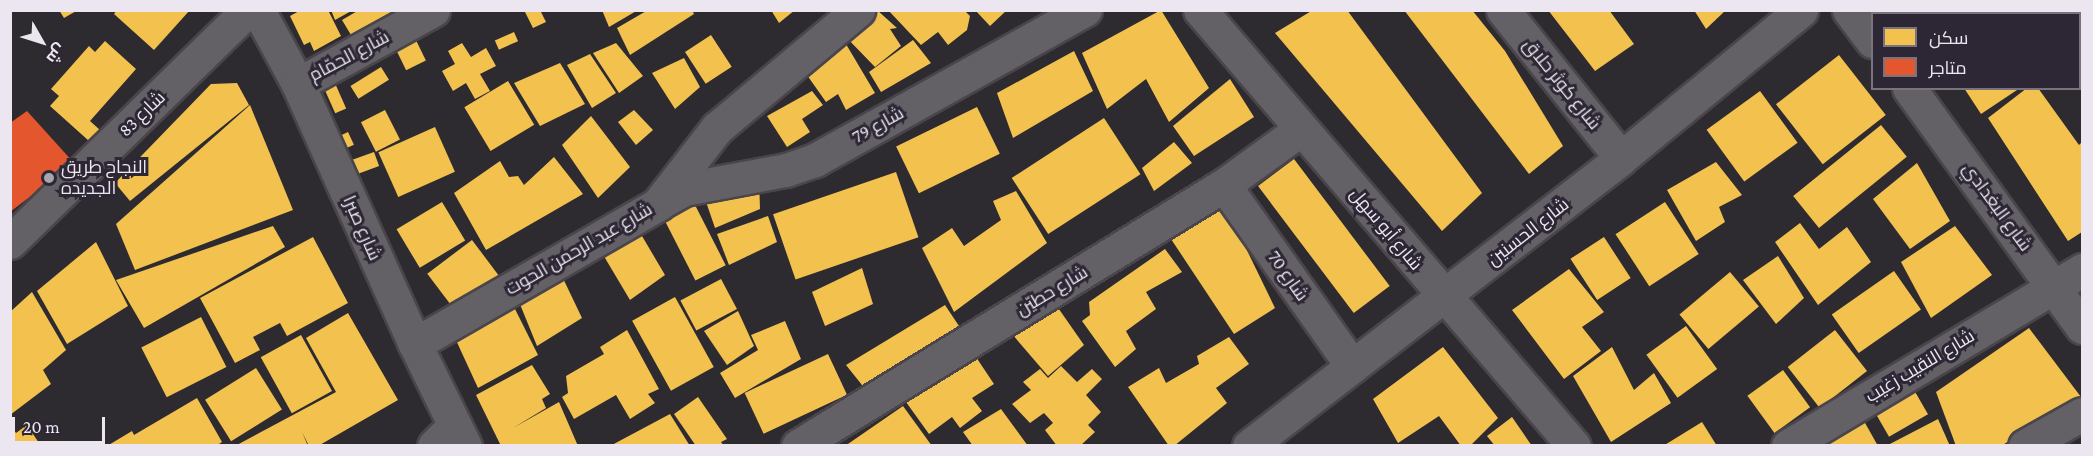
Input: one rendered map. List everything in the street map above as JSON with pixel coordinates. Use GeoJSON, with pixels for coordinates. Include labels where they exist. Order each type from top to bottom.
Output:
{"type":"FeatureCollection","features":[{"type":"Feature","properties":{"kind":"street","name":"شارع 83"},"geometry":{"type":"LineString","coordinates":[[10,242],[248,10]]}},
{"type":"Feature","properties":{"kind":"street","name":"شارع صبرا"},"geometry":{"type":"LineString","coordinates":[[258,10],[298,84],[415,344],[451,439]]}},
{"type":"Feature","properties":{"kind":"street","name":"شارع الحمّام"},"geometry":{"type":"LineString","coordinates":[[298,84],[433,10]]}},
{"type":"Feature","properties":{"kind":"street","name":"شارع عبد الرحمن الحوت"},"geometry":{"type":"LineString","coordinates":[[415,344],[658,204],[717,128],[858,10]]}},
{"type":"Feature","properties":{"kind":"street","name":"شارع 79"},"geometry":{"type":"LineString","coordinates":[[658,204],[684,189],[786,171],[815,160],[1084,10]]}},
{"type":"Feature","properties":{"kind":"street","name":"شارع أبو سهل"},"geometry":{"type":"LineString","coordinates":[[1200,10],[1574,446]]}},
{"type":"Feature","properties":{"kind":"street","name":"شارع كوثر حلاق"},"geometry":{"type":"LineString","coordinates":[[1503,10],[1621,158]]}},
{"type":"Feature","properties":{"kind":"street","name":"شارع الحسنين"},"geometry":{"type":"LineString","coordinates":[[1249,446],[1621,158],[1801,10]]}},
{"type":"Feature","properties":{"kind":"street"},"geometry":{"type":"LineString","coordinates":[[1849,10],[1871,40]]}},
{"type":"Feature","properties":{"kind":"street","name":"شارع البغدادي"},"geometry":{"type":"LineString","coordinates":[[1911,90],[2082,327]]}},
{"type":"Feature","properties":{"kind":"street","name":"شارع حطيّن"},"geometry":{"type":"LineString","coordinates":[[798,446],[1224,185],[1301,129]]}},
{"type":"Feature","properties":{"kind":"street","name":"شارع 70"},"geometry":{"type":"LineString","coordinates":[[1224,185],[1352,366]]}},
{"type":"Feature","properties":{"kind":"street","name":"شارع النقيب زغيب"},"geometry":{"type":"LineString","coordinates":[[1788,446],[2082,270]]}},
{"type":"Feature","properties":{"kind":"street"},"geometry":{"type":"LineString","coordinates":[[2025,446],[2082,414]]}},
{"type":"Feature","properties":{"kind":"building: سكن"},"geometry":{"type":"Polygon","coordinates":[[[59,10],[78,10],[64,18],[59,10]]]}},
{"type":"Feature","properties":{"kind":"building: سكن"},"geometry":{"type":"Polygon","coordinates":[[[117,10],[190,10],[154,50],[114,14],[117,10]]]}},
{"type":"Feature","properties":{"kind":"building: سكن"},"geometry":{"type":"Polygon","coordinates":[[[301,10],[328,10],[341,36],[314,51],[310,42],[304,45],[290,16],[301,10]]]}},
{"type":"Feature","properties":{"kind":"building: سكن"},"geometry":{"type":"Polygon","coordinates":[[[331,10],[353,10],[335,20],[331,10]]]}},
{"type":"Feature","properties":{"kind":"building: سكن"},"geometry":{"type":"Polygon","coordinates":[[[359,10],[395,10],[351,35],[342,20],[359,10]]]}},
{"type":"Feature","properties":{"kind":"building: سكن"},"geometry":{"type":"Polygon","coordinates":[[[524,10],[540,10],[546,22],[533,28],[524,10]]]}},
{"type":"Feature","properties":{"kind":"building: سكن"},"geometry":{"type":"Polygon","coordinates":[[[602,10],[638,10],[609,27],[602,10]]]}},
{"type":"Feature","properties":{"kind":"building: سكن"},"geometry":{"type":"Polygon","coordinates":[[[648,10],[692,10],[694,14],[630,55],[617,28],[648,10]]]}},
{"type":"Feature","properties":{"kind":"building: سكن"},"geometry":{"type":"Polygon","coordinates":[[[771,10],[795,10],[779,23],[771,10]]]}},
{"type":"Feature","properties":{"kind":"building: سكن"},"geometry":{"type":"Polygon","coordinates":[[[877,10],[897,28],[890,29],[901,46],[875,67],[843,34],[877,10]]]}},
{"type":"Feature","properties":{"kind":"building: سكن"},"geometry":{"type":"Polygon","coordinates":[[[888,10],[964,10],[970,16],[967,30],[948,45],[938,32],[921,45],[888,10]]]}},
{"type":"Feature","properties":{"kind":"building: سكن"},"geometry":{"type":"Polygon","coordinates":[[[975,10],[1007,10],[990,26],[975,10]]]}},
{"type":"Feature","properties":{"kind":"building: سكن"},"geometry":{"type":"Polygon","coordinates":[[[1161,10],[1209,88],[1169,122],[1146,79],[1107,109],[1082,53],[1161,10]]]}},
{"type":"Feature","properties":{"kind":"building: سكن"},"geometry":{"type":"Polygon","coordinates":[[[1313,10],[1347,10],[1482,193],[1442,231],[1275,33],[1313,10]]]}},
{"type":"Feature","properties":{"kind":"building: سكن"},"geometry":{"type":"Polygon","coordinates":[[[1404,10],[1472,10],[1505,51],[1563,146],[1529,174],[1404,10]]]}},
{"type":"Feature","properties":{"kind":"building: سكن"},"geometry":{"type":"Polygon","coordinates":[[[1548,10],[1609,10],[1634,44],[1595,71],[1548,10]]]}},
{"type":"Feature","properties":{"kind":"building: سكن"},"geometry":{"type":"Polygon","coordinates":[[[1694,10],[1726,10],[1706,29],[1694,10]]]}},
{"type":"Feature","properties":{"kind":"building: سكن"},"geometry":{"type":"Polygon","coordinates":[[[1911,10],[1971,10],[1971,12],[1911,12],[1911,10]]]}},
{"type":"Feature","properties":{"kind":"building: سكن"},"geometry":{"type":"Polygon","coordinates":[[[2020,10],[2054,10],[2054,12],[2020,12],[2020,10]]]}},
{"type":"Feature","properties":{"kind":"building: سكن"},"geometry":{"type":"Polygon","coordinates":[[[2082,10],[2081,32],[2081,12],[2068,12],[2082,10]]]}},
{"type":"Feature","properties":{"kind":"building: سكن"},"geometry":{"type":"Polygon","coordinates":[[[411,30],[426,61],[406,70],[391,40],[411,30]]]}},
{"type":"Feature","properties":{"kind":"building: سكن"},"geometry":{"type":"Polygon","coordinates":[[[514,32],[518,41],[499,50],[495,41],[514,32]]]}},
{"type":"Feature","properties":{"kind":"building: سكن"},"geometry":{"type":"Polygon","coordinates":[[[711,35],[732,67],[706,84],[685,52],[711,35]]]}},
{"type":"Feature","properties":{"kind":"building: سكن"},"geometry":{"type":"Polygon","coordinates":[[[843,39],[875,93],[846,110],[838,94],[826,102],[802,68],[843,39]]]}},
{"type":"Feature","properties":{"kind":"building: سكن"},"geometry":{"type":"Polygon","coordinates":[[[913,40],[931,63],[881,92],[869,72],[913,40]]]}},
{"type":"Feature","properties":{"kind":"building: سكن"},"geometry":{"type":"Polygon","coordinates":[[[105,41],[136,69],[90,121],[100,130],[89,141],[50,106],[59,96],[51,89],[89,46],[95,52],[105,41]]]}},
{"type":"Feature","properties":{"kind":"building: سكن"},"geometry":{"type":"Polygon","coordinates":[[[462,43],[471,57],[486,48],[496,66],[480,74],[490,91],[475,99],[466,83],[453,91],[442,71],[455,64],[448,51],[462,43]]]}},
{"type":"Feature","properties":{"kind":"building: سكن"},"geometry":{"type":"Polygon","coordinates":[[[616,43],[643,76],[619,93],[593,53],[616,43]]]}},
{"type":"Feature","properties":{"kind":"building: سكن"},"geometry":{"type":"Polygon","coordinates":[[[1074,51],[1093,91],[1013,138],[997,93],[1074,51]]]}},
{"type":"Feature","properties":{"kind":"building: سكن"},"geometry":{"type":"Polygon","coordinates":[[[590,54],[616,93],[592,108],[567,65],[590,54]]]}},
{"type":"Feature","properties":{"kind":"building: سكن"},"geometry":{"type":"Polygon","coordinates":[[[1839,55],[1886,115],[1823,164],[1776,104],[1839,55]]]}},
{"type":"Feature","properties":{"kind":"building: سكن"},"geometry":{"type":"Polygon","coordinates":[[[684,58],[700,87],[675,109],[652,73],[684,58]]]}},
{"type":"Feature","properties":{"kind":"building: سكن"},"geometry":{"type":"Polygon","coordinates":[[[560,63],[585,104],[540,126],[514,83],[560,63]]]}},
{"type":"Feature","properties":{"kind":"building: سكن"},"geometry":{"type":"Polygon","coordinates":[[[381,67],[389,80],[358,99],[350,86],[381,67]]]}},
{"type":"Feature","properties":{"kind":"building: سكن"},"geometry":{"type":"Polygon","coordinates":[[[1230,79],[1254,117],[1194,156],[1173,126],[1230,79]]]}},
{"type":"Feature","properties":{"kind":"building: سكن"},"geometry":{"type":"Polygon","coordinates":[[[334,81],[346,108],[335,113],[323,86],[334,81]]]}},
{"type":"Feature","properties":{"kind":"building: سكن"},"geometry":{"type":"Polygon","coordinates":[[[508,81],[534,125],[491,151],[464,107],[508,81]]]}},
{"type":"Feature","properties":{"kind":"building: سكن"},"geometry":{"type":"Polygon","coordinates":[[[237,83],[249,105],[130,201],[115,183],[211,84],[237,83]]]}},
{"type":"Feature","properties":{"kind":"building: سكن"},"geometry":{"type":"Polygon","coordinates":[[[1965,90],[2017,90],[1981,114],[1965,90]]]}},
{"type":"Feature","properties":{"kind":"building: سكن"},"geometry":{"type":"Polygon","coordinates":[[[2024,90],[2039,90],[2079,145],[2082,142],[2082,232],[2068,241],[1988,118],[2024,90]]]}},
{"type":"Feature","properties":{"kind":"building: سكن"},"geometry":{"type":"Polygon","coordinates":[[[812,91],[823,105],[802,119],[810,132],[787,147],[767,116],[812,91]]]}},
{"type":"Feature","properties":{"kind":"building: سكن"},"geometry":{"type":"Polygon","coordinates":[[[1760,91],[1798,143],[1744,182],[1707,130],[1760,91]]]}},
{"type":"Feature","properties":{"kind":"building: سكن"},"geometry":{"type":"Polygon","coordinates":[[[250,105],[293,210],[135,270],[116,224],[250,105]]]}},
{"type":"Feature","properties":{"kind":"building: سكن"},"geometry":{"type":"Polygon","coordinates":[[[977,107],[1000,154],[919,193],[896,146],[977,107]]]}},
{"type":"Feature","properties":{"kind":"building: سكن"},"geometry":{"type":"Polygon","coordinates":[[[385,110],[400,139],[376,152],[361,122],[385,110]]]}},
{"type":"Feature","properties":{"kind":"building: سكن"},"geometry":{"type":"Polygon","coordinates":[[[634,110],[653,130],[636,145],[618,122],[634,110]]]}},
{"type":"Feature","properties":{"kind":"building: سكن"},"geometry":{"type":"Polygon","coordinates":[[[591,116],[630,167],[598,198],[562,145],[591,116]]]}},
{"type":"Feature","properties":{"kind":"building: سكن"},"geometry":{"type":"Polygon","coordinates":[[[1104,118],[1140,174],[1048,234],[1012,178],[1104,118]]]}},
{"type":"Feature","properties":{"kind":"building: سكن"},"geometry":{"type":"Polygon","coordinates":[[[1881,125],[1907,157],[1819,228],[1793,196],[1881,125]]]}},
{"type":"Feature","properties":{"kind":"building: سكن"},"geometry":{"type":"Polygon","coordinates":[[[435,127],[455,172],[398,197],[378,152],[435,127]]]}},
{"type":"Feature","properties":{"kind":"building: سكن"},"geometry":{"type":"Polygon","coordinates":[[[348,132],[354,145],[341,151],[335,138],[348,132]]]}},
{"type":"Feature","properties":{"kind":"building: سكن"},"geometry":{"type":"Polygon","coordinates":[[[1174,142],[1192,163],[1154,191],[1142,168],[1174,142]]]}},
{"type":"Feature","properties":{"kind":"building: سكن"},"geometry":{"type":"Polygon","coordinates":[[[374,152],[379,166],[358,174],[352,160],[374,152]]]}},
{"type":"Feature","properties":{"kind":"building: سكن"},"geometry":{"type":"Polygon","coordinates":[[[554,157],[583,194],[486,250],[454,193],[500,161],[509,177],[518,176],[524,185],[554,157]]]}},
{"type":"Feature","properties":{"kind":"building: سكن"},"geometry":{"type":"Polygon","coordinates":[[[1294,159],[1390,286],[1354,313],[1258,186],[1294,159]]]}},
{"type":"Feature","properties":{"kind":"building: سكن"},"geometry":{"type":"Polygon","coordinates":[[[1716,162],[1742,195],[1719,207],[1725,222],[1696,241],[1667,190],[1716,162]]]}},
{"type":"Feature","properties":{"kind":"building: سكن"},"geometry":{"type":"Polygon","coordinates":[[[1917,163],[1950,221],[1910,249],[1873,199],[1917,163]]]}},
{"type":"Feature","properties":{"kind":"building: سكن"},"geometry":{"type":"Polygon","coordinates":[[[896,172],[918,237],[796,280],[773,214],[896,172]]]}},
{"type":"Feature","properties":{"kind":"building: سكن"},"geometry":{"type":"Polygon","coordinates":[[[759,178],[760,209],[715,228],[704,196],[759,178]]]}},
{"type":"Feature","properties":{"kind":"building: سكن"},"geometry":{"type":"Polygon","coordinates":[[[1016,191],[1047,243],[954,312],[922,248],[952,228],[964,246],[1001,220],[993,201],[1016,191]]]}},
{"type":"Feature","properties":{"kind":"building: سكن"},"geometry":{"type":"Polygon","coordinates":[[[693,201],[726,265],[695,281],[663,216],[693,201]]]}},
{"type":"Feature","properties":{"kind":"building: سكن"},"geometry":{"type":"Polygon","coordinates":[[[442,202],[465,241],[420,268],[397,229],[442,202]]]}},
{"type":"Feature","properties":{"kind":"building: سكن"},"geometry":{"type":"Polygon","coordinates":[[[1665,202],[1699,254],[1649,286],[1616,234],[1665,202]]]}},
{"type":"Feature","properties":{"kind":"building: سكن"},"geometry":{"type":"Polygon","coordinates":[[[1224,203],[1275,308],[1234,334],[1171,239],[1224,203]]]}},
{"type":"Feature","properties":{"kind":"building: سكن"},"geometry":{"type":"Polygon","coordinates":[[[768,216],[777,242],[729,265],[717,234],[768,216]]]}},
{"type":"Feature","properties":{"kind":"building: سكن"},"geometry":{"type":"Polygon","coordinates":[[[1800,223],[1819,249],[1847,227],[1871,262],[1818,305],[1775,242],[1800,223]]]}},
{"type":"Feature","properties":{"kind":"building: سكن"},"geometry":{"type":"Polygon","coordinates":[[[273,226],[285,247],[144,328],[116,280],[273,226]]]}},
{"type":"Feature","properties":{"kind":"building: سكن"},"geometry":{"type":"Polygon","coordinates":[[[1955,226],[1992,275],[1931,318],[1901,262],[1955,226]]]}},
{"type":"Feature","properties":{"kind":"building: سكن"},"geometry":{"type":"Polygon","coordinates":[[[642,236],[665,275],[630,300],[602,253],[642,236]]]}},
{"type":"Feature","properties":{"kind":"building: سكن"},"geometry":{"type":"Polygon","coordinates":[[[313,237],[348,303],[287,336],[280,323],[253,337],[260,350],[235,363],[200,298],[313,237]]]}},
{"type":"Feature","properties":{"kind":"building: سكن"},"geometry":{"type":"Polygon","coordinates":[[[1604,237],[1631,278],[1597,300],[1570,259],[1604,237]]]}},
{"type":"Feature","properties":{"kind":"building: سكن"},"geometry":{"type":"Polygon","coordinates":[[[472,240],[498,275],[454,309],[427,274],[472,240]]]}},
{"type":"Feature","properties":{"kind":"building: سكن"},"geometry":{"type":"Polygon","coordinates":[[[96,242],[128,306],[67,344],[37,291],[96,242]]]}},
{"type":"Feature","properties":{"kind":"building: سكن"},"geometry":{"type":"Polygon","coordinates":[[[1165,249],[1182,272],[1146,292],[1156,309],[1126,331],[1136,349],[1115,367],[1082,321],[1090,315],[1089,302],[1165,249]]]}},
{"type":"Feature","properties":{"kind":"building: سكن"},"geometry":{"type":"Polygon","coordinates":[[[1778,256],[1804,298],[1776,324],[1743,280],[1778,256]]]}},
{"type":"Feature","properties":{"kind":"building: سكن"},"geometry":{"type":"Polygon","coordinates":[[[862,268],[873,304],[825,326],[812,292],[862,268]]]}},
{"type":"Feature","properties":{"kind":"building: سكن"},"geometry":{"type":"Polygon","coordinates":[[[1569,269],[1604,312],[1582,327],[1601,351],[1564,379],[1512,310],[1569,269]]]}},
{"type":"Feature","properties":{"kind":"building: سكن"},"geometry":{"type":"Polygon","coordinates":[[[559,270],[582,318],[537,346],[515,292],[559,270]]]}},
{"type":"Feature","properties":{"kind":"building: سكن"},"geometry":{"type":"Polygon","coordinates":[[[1894,271],[1921,310],[1859,353],[1832,315],[1894,271]]]}},
{"type":"Feature","properties":{"kind":"building: سكن"},"geometry":{"type":"Polygon","coordinates":[[[1730,272],[1759,306],[1708,349],[1679,314],[1730,272]]]}},
{"type":"Feature","properties":{"kind":"building: سكن"},"geometry":{"type":"Polygon","coordinates":[[[721,279],[737,309],[696,331],[680,301],[721,279]]]}},
{"type":"Feature","properties":{"kind":"building: سكن"},"geometry":{"type":"Polygon","coordinates":[[[32,292],[66,350],[43,370],[51,384],[10,415],[10,312],[32,292]]]}},
{"type":"Feature","properties":{"kind":"building: سكن"},"geometry":{"type":"Polygon","coordinates":[[[675,297],[714,367],[671,391],[632,321],[675,297]]]}},
{"type":"Feature","properties":{"kind":"building: سكن"},"geometry":{"type":"Polygon","coordinates":[[[510,299],[538,355],[478,388],[455,338],[510,299]]]}},
{"type":"Feature","properties":{"kind":"building: سكن"},"geometry":{"type":"Polygon","coordinates":[[[1054,302],[1084,345],[1048,376],[1012,334],[1054,302]]]}},
{"type":"Feature","properties":{"kind":"building: سكن"},"geometry":{"type":"Polygon","coordinates":[[[945,305],[965,335],[866,390],[846,365],[945,305]]]}},
{"type":"Feature","properties":{"kind":"building: سكن"},"geometry":{"type":"Polygon","coordinates":[[[738,311],[754,346],[727,365],[704,331],[738,311]]]}},
{"type":"Feature","properties":{"kind":"building: سكن"},"geometry":{"type":"Polygon","coordinates":[[[348,313],[398,400],[318,446],[309,446],[302,432],[308,446],[235,446],[336,392],[306,338],[348,313]]]}},
{"type":"Feature","properties":{"kind":"building: سكن"},"geometry":{"type":"Polygon","coordinates":[[[201,317],[226,367],[167,397],[141,347],[201,317]]]}},
{"type":"Feature","properties":{"kind":"building: سكن"},"geometry":{"type":"Polygon","coordinates":[[[785,321],[801,359],[735,398],[720,373],[758,350],[751,335],[785,321]]]}},
{"type":"Feature","properties":{"kind":"building: سكن"},"geometry":{"type":"Polygon","coordinates":[[[1686,326],[1717,369],[1678,398],[1646,355],[1686,326]]]}},
{"type":"Feature","properties":{"kind":"building: سكن"},"geometry":{"type":"Polygon","coordinates":[[[2029,328],[2081,397],[2001,446],[1956,446],[1936,392],[2029,328]]]}},
{"type":"Feature","properties":{"kind":"building: سكن"},"geometry":{"type":"Polygon","coordinates":[[[627,330],[659,389],[648,394],[655,403],[630,419],[616,395],[574,419],[562,397],[568,393],[566,376],[604,354],[600,347],[627,330]]]}},
{"type":"Feature","properties":{"kind":"building: سكن"},"geometry":{"type":"Polygon","coordinates":[[[1835,330],[1867,371],[1820,408],[1788,367],[1835,330]]]}},
{"type":"Feature","properties":{"kind":"building: سكن"},"geometry":{"type":"Polygon","coordinates":[[[301,335],[332,391],[292,413],[261,357],[301,335]]]}},
{"type":"Feature","properties":{"kind":"building: سكن"},"geometry":{"type":"Polygon","coordinates":[[[1229,337],[1249,364],[1216,388],[1227,403],[1174,446],[1169,446],[1128,387],[1159,368],[1166,383],[1199,364],[1197,356],[1229,337]]]}},
{"type":"Feature","properties":{"kind":"building: سكن"},"geometry":{"type":"Polygon","coordinates":[[[1443,347],[1498,418],[1470,446],[1461,446],[1439,416],[1398,443],[1373,399],[1443,347]]]}},
{"type":"Feature","properties":{"kind":"building: سكن"},"geometry":{"type":"Polygon","coordinates":[[[1612,347],[1634,390],[1654,373],[1671,403],[1611,442],[1573,376],[1612,347]]]}},
{"type":"Feature","properties":{"kind":"building: سكن"},"geometry":{"type":"Polygon","coordinates":[[[828,354],[847,395],[764,434],[745,393],[828,354]]]}},
{"type":"Feature","properties":{"kind":"building: سكن"},"geometry":{"type":"Polygon","coordinates":[[[976,357],[994,384],[972,398],[982,411],[960,428],[952,417],[929,434],[906,402],[976,357]]]}},
{"type":"Feature","properties":{"kind":"building: سكن"},"geometry":{"type":"Polygon","coordinates":[[[532,365],[550,394],[542,399],[546,408],[513,428],[559,402],[578,446],[501,446],[476,395],[532,365]]]}},
{"type":"Feature","properties":{"kind":"building: سكن"},"geometry":{"type":"Polygon","coordinates":[[[1061,366],[1077,382],[1092,369],[1102,379],[1086,395],[1101,412],[1088,425],[1095,432],[1080,446],[1057,446],[1045,430],[1053,423],[1044,413],[1030,423],[1012,404],[1031,390],[1023,382],[1040,369],[1048,378],[1061,366]]]}},
{"type":"Feature","properties":{"kind":"building: سكن"},"geometry":{"type":"Polygon","coordinates":[[[256,368],[282,410],[231,441],[205,400],[256,368]]]}},
{"type":"Feature","properties":{"kind":"building: سكن"},"geometry":{"type":"Polygon","coordinates":[[[1783,370],[1810,407],[1774,433],[1747,396],[1783,370]]]}},
{"type":"Feature","properties":{"kind":"building: سكن"},"geometry":{"type":"Polygon","coordinates":[[[1910,383],[1928,414],[1889,437],[1871,406],[1910,383]]]}},
{"type":"Feature","properties":{"kind":"building: سكن"},"geometry":{"type":"Polygon","coordinates":[[[698,397],[727,439],[721,442],[724,446],[696,446],[674,414],[698,397]]]}},
{"type":"Feature","properties":{"kind":"building: سكن"},"geometry":{"type":"Polygon","coordinates":[[[197,398],[222,442],[216,446],[107,446],[132,431],[134,435],[197,398]]]}},
{"type":"Feature","properties":{"kind":"building: سكن"},"geometry":{"type":"Polygon","coordinates":[[[903,406],[932,446],[845,446],[903,406]]]}},
{"type":"Feature","properties":{"kind":"building: سكن"},"geometry":{"type":"Polygon","coordinates":[[[1001,409],[1028,446],[973,446],[963,432],[1001,409]]]}},
{"type":"Feature","properties":{"kind":"building: سكن"},"geometry":{"type":"Polygon","coordinates":[[[670,414],[690,446],[610,446],[670,414]]]}},
{"type":"Feature","properties":{"kind":"building: سكن"},"geometry":{"type":"Polygon","coordinates":[[[1860,414],[1878,446],[1807,446],[1860,414]]]}},
{"type":"Feature","properties":{"kind":"building: سكن"},"geometry":{"type":"Polygon","coordinates":[[[1512,417],[1532,446],[1495,446],[1487,436],[1512,417]]]}},
{"type":"Feature","properties":{"kind":"building: سكن"},"geometry":{"type":"Polygon","coordinates":[[[1938,419],[1950,446],[1886,446],[1938,419]]]}},
{"type":"Feature","properties":{"kind":"building: سكن"},"geometry":{"type":"Polygon","coordinates":[[[1702,422],[1717,446],[1663,446],[1702,422]]]}},
{"type":"Feature","properties":{"kind":"building: سكن"},"geometry":{"type":"Polygon","coordinates":[[[10,424],[16,433],[27,425],[41,446],[10,446],[10,424]]]}},
{"type":"Feature","properties":{"kind":"building: متاجر"},"geometry":{"type":"Polygon","coordinates":[[[27,111],[74,163],[10,212],[10,123],[27,111]]]}},
{"type":"Feature","properties":{"kind":"place","name":"النجاح طريق الجديده"},"geometry":{"type":"Point","coordinates":[49,178]}}]}
